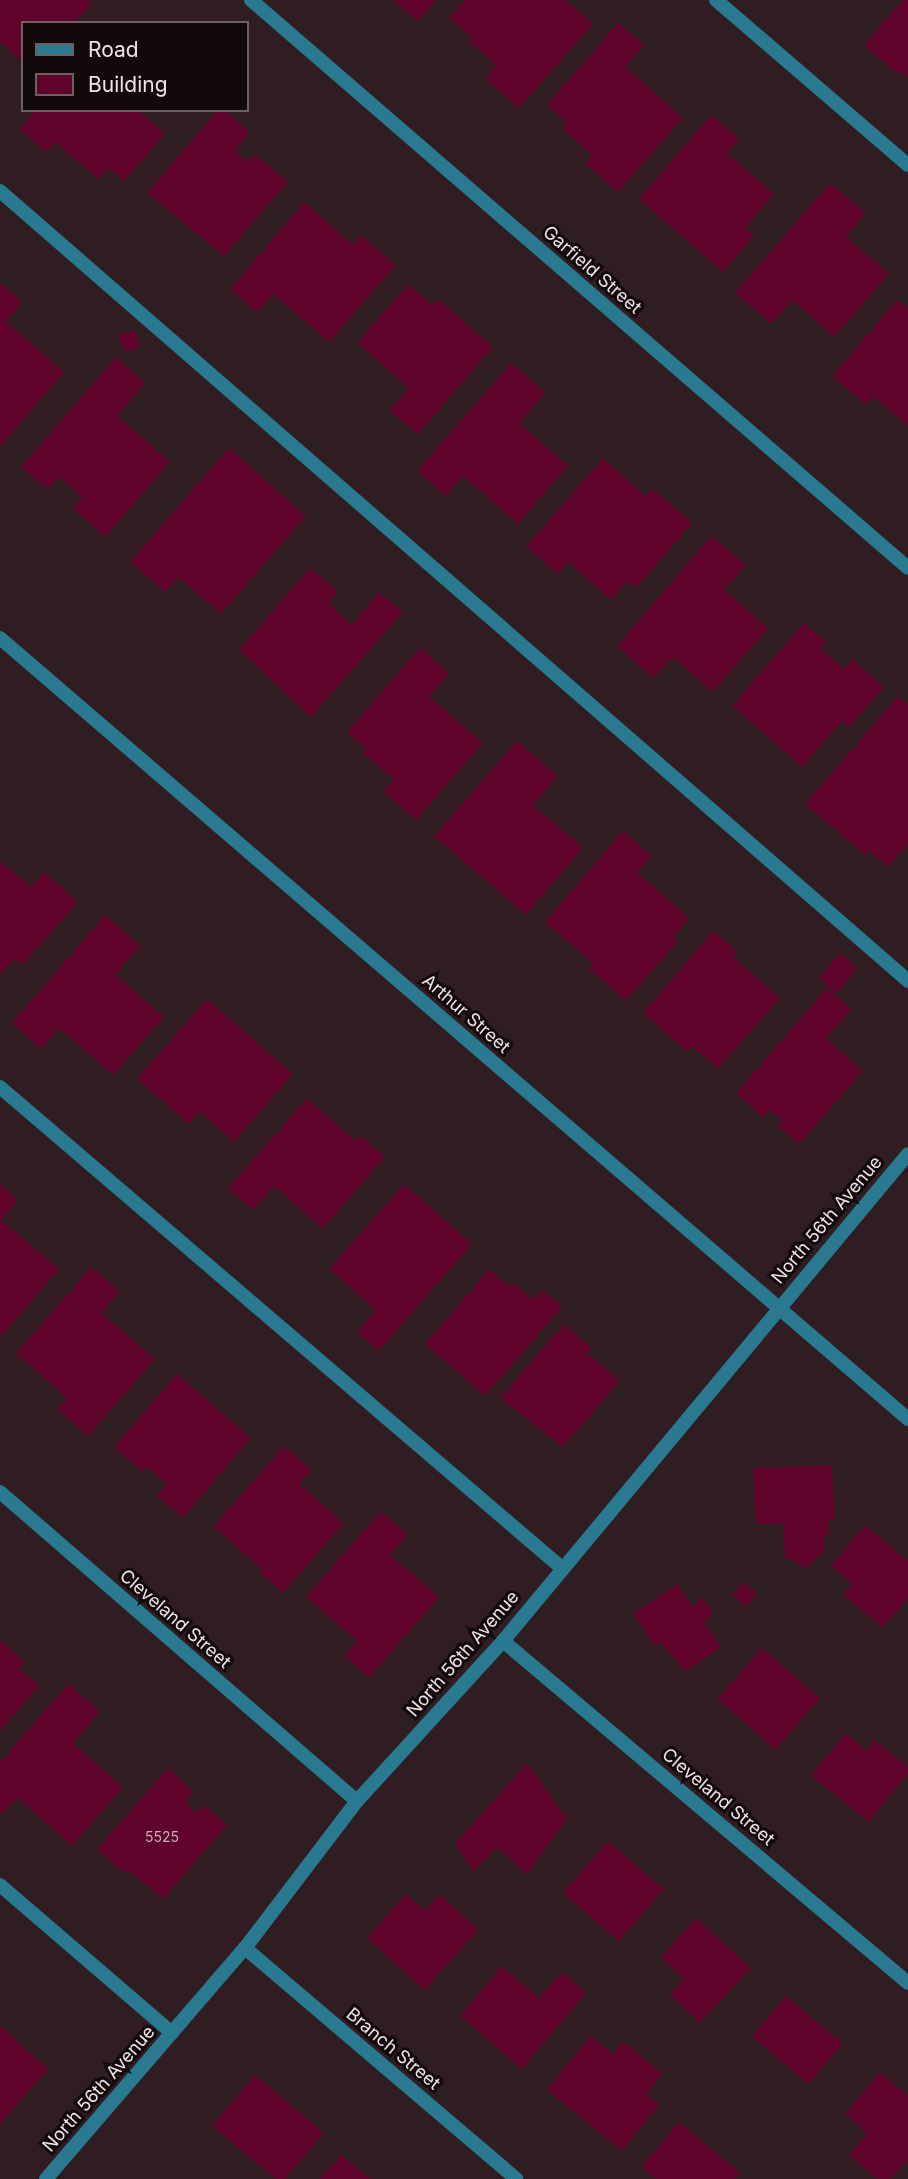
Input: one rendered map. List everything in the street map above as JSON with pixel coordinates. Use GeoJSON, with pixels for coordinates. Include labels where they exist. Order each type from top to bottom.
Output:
{"type":"FeatureCollection","features":[{"type":"Feature","properties":{"kind":"street","name":"Garfield Street"},"geometry":{"type":"LineString","coordinates":[[251,0],[908,568]]}},
{"type":"Feature","properties":{"kind":"street"},"geometry":{"type":"LineString","coordinates":[[716,0],[908,165]]}},
{"type":"Feature","properties":{"kind":"street"},"geometry":{"type":"LineString","coordinates":[[0,191],[908,981]]}},
{"type":"Feature","properties":{"kind":"street","name":"Arthur Street"},"geometry":{"type":"LineString","coordinates":[[0,638],[908,1419]]}},
{"type":"Feature","properties":{"kind":"street"},"geometry":{"type":"LineString","coordinates":[[0,1087],[563,1569]]}},
{"type":"Feature","properties":{"kind":"street","name":"North 56th Avenue"},"geometry":{"type":"LineString","coordinates":[[46,2179],[245,1948],[358,1801],[503,1640],[908,1154]]}},
{"type":"Feature","properties":{"kind":"street","name":"Cleveland Street"},"geometry":{"type":"LineString","coordinates":[[0,1492],[358,1801]]}},
{"type":"Feature","properties":{"kind":"street","name":"Cleveland Street"},"geometry":{"type":"LineString","coordinates":[[503,1640],[908,1983]]}},
{"type":"Feature","properties":{"kind":"street"},"geometry":{"type":"LineString","coordinates":[[0,1885],[172,2033]]}},
{"type":"Feature","properties":{"kind":"street","name":"Branch Street"},"geometry":{"type":"LineString","coordinates":[[245,1948],[516,2179]]}},
{"type":"Feature","properties":{"kind":"building"},"geometry":{"type":"Polygon","coordinates":[[[0,0],[88,0],[92,3],[77,21],[21,21],[21,60],[0,42],[0,0]]]}},
{"type":"Feature","properties":{"kind":"building"},"geometry":{"type":"Polygon","coordinates":[[[393,0],[436,0],[418,21],[393,0]]]}},
{"type":"Feature","properties":{"kind":"building"},"geometry":{"type":"Polygon","coordinates":[[[465,0],[565,0],[593,24],[519,108],[485,79],[496,65],[469,41],[472,37],[449,18],[465,0]]]}},
{"type":"Feature","properties":{"kind":"building"},"geometry":{"type":"Polygon","coordinates":[[[903,0],[908,0],[908,78],[900,71],[897,74],[864,45],[903,0]]]}},
{"type":"Feature","properties":{"kind":"building"},"geometry":{"type":"Polygon","coordinates":[[[618,23],[644,45],[625,67],[683,118],[618,192],[585,163],[592,155],[562,129],[567,123],[547,105],[618,23]]]}},
{"type":"Feature","properties":{"kind":"building"},"geometry":{"type":"Polygon","coordinates":[[[34,112],[140,112],[165,134],[124,181],[108,168],[98,179],[55,142],[46,152],[19,129],[34,112]]]}},
{"type":"Feature","properties":{"kind":"building"},"geometry":{"type":"Polygon","coordinates":[[[216,112],[226,112],[250,132],[235,150],[248,162],[254,154],[288,182],[224,256],[147,193],[216,112]]]}},
{"type":"Feature","properties":{"kind":"building"},"geometry":{"type":"Polygon","coordinates":[[[711,115],[739,139],[727,153],[774,194],[745,228],[754,236],[723,272],[639,199],[711,115]]]}},
{"type":"Feature","properties":{"kind":"building"},"geometry":{"type":"Polygon","coordinates":[[[830,183],[866,213],[846,237],[889,274],[834,337],[792,300],[771,324],[735,293],[830,183]]]}},
{"type":"Feature","properties":{"kind":"building"},"geometry":{"type":"Polygon","coordinates":[[[304,202],[353,245],[361,235],[396,265],[329,342],[273,294],[257,313],[230,289],[304,202]]]}},
{"type":"Feature","properties":{"kind":"building"},"geometry":{"type":"Polygon","coordinates":[[[0,283],[22,302],[6,322],[64,372],[0,447],[0,283]]]}},
{"type":"Feature","properties":{"kind":"building"},"geometry":{"type":"Polygon","coordinates":[[[408,284],[432,305],[438,299],[493,347],[418,434],[389,410],[409,388],[357,343],[408,284]]]}},
{"type":"Feature","properties":{"kind":"building"},"geometry":{"type":"Polygon","coordinates":[[[897,300],[908,309],[908,426],[874,397],[866,405],[832,376],[897,300]]]}},
{"type":"Feature","properties":{"kind":"building"},"geometry":{"type":"Polygon","coordinates":[[[135,330],[140,347],[124,352],[119,335],[135,330]]]}},
{"type":"Feature","properties":{"kind":"building"},"geometry":{"type":"Polygon","coordinates":[[[116,357],[145,383],[117,416],[170,462],[105,537],[72,508],[82,497],[59,477],[48,490],[21,467],[116,357]]]}},
{"type":"Feature","properties":{"kind":"building"},"geometry":{"type":"Polygon","coordinates":[[[511,363],[545,393],[519,423],[568,466],[518,524],[463,476],[446,496],[417,471],[511,363]]]}},
{"type":"Feature","properties":{"kind":"building"},"geometry":{"type":"Polygon","coordinates":[[[229,448],[306,516],[221,614],[178,577],[165,592],[130,562],[229,448]]]}},
{"type":"Feature","properties":{"kind":"building"},"geometry":{"type":"Polygon","coordinates":[[[603,458],[646,496],[653,489],[692,523],[636,588],[628,581],[611,600],[568,562],[558,574],[526,547],[603,458]]]}},
{"type":"Feature","properties":{"kind":"building"},"geometry":{"type":"Polygon","coordinates":[[[711,536],[746,565],[724,590],[768,628],[713,692],[673,657],[653,678],[617,646],[711,536]]]}},
{"type":"Feature","properties":{"kind":"building"},"geometry":{"type":"Polygon","coordinates":[[[310,568],[338,591],[328,603],[352,625],[379,592],[403,612],[311,717],[239,650],[310,568]]]}},
{"type":"Feature","properties":{"kind":"building"},"geometry":{"type":"Polygon","coordinates":[[[804,623],[826,642],[820,648],[844,669],[852,659],[884,687],[849,727],[842,721],[802,767],[732,706],[804,623]]]}},
{"type":"Feature","properties":{"kind":"building"},"geometry":{"type":"Polygon","coordinates":[[[420,648],[449,673],[429,697],[483,743],[416,820],[383,791],[394,780],[363,753],[366,749],[347,732],[420,648]]]}},
{"type":"Feature","properties":{"kind":"building"},"geometry":{"type":"Polygon","coordinates":[[[898,696],[908,705],[908,844],[888,867],[869,851],[865,855],[805,804],[898,696]]]}},
{"type":"Feature","properties":{"kind":"building"},"geometry":{"type":"Polygon","coordinates":[[[517,741],[558,776],[533,805],[583,848],[526,915],[434,836],[517,741]]]}},
{"type":"Feature","properties":{"kind":"building"},"geometry":{"type":"Polygon","coordinates":[[[623,831],[652,856],[637,873],[689,918],[673,937],[678,941],[626,1001],[589,969],[593,963],[545,922],[623,831]]]}},
{"type":"Feature","properties":{"kind":"building"},"geometry":{"type":"Polygon","coordinates":[[[0,861],[31,887],[44,872],[78,902],[23,965],[15,959],[0,975],[0,861]]]}},
{"type":"Feature","properties":{"kind":"building"},"geometry":{"type":"Polygon","coordinates":[[[105,915],[140,946],[115,975],[164,1017],[113,1075],[59,1028],[41,1049],[12,1023],[105,915]]]}},
{"type":"Feature","properties":{"kind":"building"},"geometry":{"type":"Polygon","coordinates":[[[713,931],[737,951],[733,957],[780,998],[718,1069],[692,1046],[687,1052],[643,1013],[713,931]]]}},
{"type":"Feature","properties":{"kind":"building"},"geometry":{"type":"Polygon","coordinates":[[[840,953],[858,968],[836,993],[819,978],[840,953]]]}},
{"type":"Feature","properties":{"kind":"building"},"geometry":{"type":"Polygon","coordinates":[[[827,988],[851,1009],[826,1039],[863,1071],[799,1144],[778,1126],[782,1120],[769,1110],[763,1117],[736,1093],[827,988]]]}},
{"type":"Feature","properties":{"kind":"building"},"geometry":{"type":"Polygon","coordinates":[[[207,999],[293,1074],[234,1142],[199,1111],[189,1124],[137,1079],[207,999]]]}},
{"type":"Feature","properties":{"kind":"building"},"geometry":{"type":"Polygon","coordinates":[[[307,1098],[355,1141],[360,1135],[385,1157],[323,1229],[274,1186],[253,1210],[228,1188],[307,1098]]]}},
{"type":"Feature","properties":{"kind":"building"},"geometry":{"type":"Polygon","coordinates":[[[0,1184],[18,1200],[1,1220],[59,1269],[0,1338],[0,1184]]]}},
{"type":"Feature","properties":{"kind":"building"},"geometry":{"type":"Polygon","coordinates":[[[404,1184],[472,1244],[379,1351],[357,1332],[376,1310],[329,1269],[404,1184]]]}},
{"type":"Feature","properties":{"kind":"building"},"geometry":{"type":"Polygon","coordinates":[[[91,1267],[120,1291],[101,1313],[155,1359],[88,1436],[57,1409],[67,1398],[16,1353],[91,1267]]]}},
{"type":"Feature","properties":{"kind":"building"},"geometry":{"type":"Polygon","coordinates":[[[489,1269],[509,1287],[512,1282],[533,1300],[542,1290],[562,1307],[485,1396],[425,1344],[489,1269]]]}},
{"type":"Feature","properties":{"kind":"building"},"geometry":{"type":"Polygon","coordinates":[[[564,1324],[591,1348],[587,1353],[620,1381],[563,1447],[500,1398],[564,1324]]]}},
{"type":"Feature","properties":{"kind":"building"},"geometry":{"type":"Polygon","coordinates":[[[177,1374],[251,1438],[183,1518],[157,1496],[167,1484],[147,1467],[142,1472],[114,1447],[177,1374]]]}},
{"type":"Feature","properties":{"kind":"building"},"geometry":{"type":"Polygon","coordinates":[[[284,1446],[312,1470],[299,1484],[344,1523],[283,1593],[259,1572],[262,1569],[213,1527],[284,1446]]]}},
{"type":"Feature","properties":{"kind":"building"},"geometry":{"type":"Polygon","coordinates":[[[832,1465],[835,1520],[828,1521],[829,1535],[823,1535],[825,1550],[806,1568],[785,1557],[783,1523],[756,1524],[753,1468],[832,1465]]]}},
{"type":"Feature","properties":{"kind":"building"},"geometry":{"type":"Polygon","coordinates":[[[381,1511],[408,1535],[390,1555],[439,1597],[369,1678],[344,1656],[357,1641],[306,1597],[381,1511]]]}},
{"type":"Feature","properties":{"kind":"building"},"geometry":{"type":"Polygon","coordinates":[[[865,1525],[908,1561],[908,1598],[883,1628],[843,1595],[852,1584],[831,1566],[865,1525]]]}},
{"type":"Feature","properties":{"kind":"building"},"geometry":{"type":"Polygon","coordinates":[[[743,1582],[757,1593],[747,1606],[733,1595],[743,1582]]]}},
{"type":"Feature","properties":{"kind":"building"},"geometry":{"type":"Polygon","coordinates":[[[677,1584],[693,1606],[703,1598],[713,1613],[704,1622],[721,1647],[685,1672],[661,1642],[655,1646],[633,1614],[677,1584]]]}},
{"type":"Feature","properties":{"kind":"building"},"geometry":{"type":"Polygon","coordinates":[[[0,1640],[25,1662],[19,1668],[39,1686],[0,1731],[0,1640]]]}},
{"type":"Feature","properties":{"kind":"building"},"geometry":{"type":"Polygon","coordinates":[[[762,1648],[820,1699],[776,1750],[717,1699],[762,1648]]]}},
{"type":"Feature","properties":{"kind":"building"},"geometry":{"type":"Polygon","coordinates":[[[68,1684],[100,1711],[73,1743],[123,1788],[72,1846],[18,1798],[0,1815],[0,1762],[68,1684]]]}},
{"type":"Feature","properties":{"kind":"building"},"geometry":{"type":"Polygon","coordinates":[[[845,1733],[867,1751],[874,1740],[908,1767],[908,1773],[869,1822],[811,1776],[845,1733]]]}},
{"type":"Feature","properties":{"kind":"building"},"geometry":{"type":"Polygon","coordinates":[[[527,1763],[567,1819],[527,1874],[497,1847],[474,1872],[455,1844],[527,1763]]]}},
{"type":"Feature","properties":{"kind":"building"},"geometry":{"type":"Polygon","coordinates":[[[168,1768],[193,1791],[185,1802],[196,1813],[204,1805],[227,1825],[163,1899],[127,1869],[124,1873],[97,1849],[168,1768]]]}},
{"type":"Feature","properties":{"kind":"building"},"geometry":{"type":"Polygon","coordinates":[[[608,1841],[664,1890],[619,1942],[563,1893],[608,1841]]]}},
{"type":"Feature","properties":{"kind":"building"},"geometry":{"type":"Polygon","coordinates":[[[406,1894],[425,1911],[439,1894],[479,1930],[424,1990],[367,1938],[406,1894]]]}},
{"type":"Feature","properties":{"kind":"building"},"geometry":{"type":"Polygon","coordinates":[[[696,1918],[751,1968],[700,2023],[670,1995],[684,1979],[661,1957],[696,1918]]]}},
{"type":"Feature","properties":{"kind":"building"},"geometry":{"type":"Polygon","coordinates":[[[502,1966],[539,1998],[562,1972],[586,1993],[522,2069],[460,2016],[502,1966]]]}},
{"type":"Feature","properties":{"kind":"building"},"geometry":{"type":"Polygon","coordinates":[[[786,1996],[843,2044],[809,2084],[752,2037],[786,1996]]]}},
{"type":"Feature","properties":{"kind":"building"},"geometry":{"type":"Polygon","coordinates":[[[0,2026],[48,2069],[0,2124],[0,2026]]]}},
{"type":"Feature","properties":{"kind":"building"},"geometry":{"type":"Polygon","coordinates":[[[590,2036],[613,2054],[623,2042],[663,2074],[646,2094],[659,2105],[622,2151],[547,2090],[590,2036]]]}},
{"type":"Feature","properties":{"kind":"building"},"geometry":{"type":"Polygon","coordinates":[[[880,2072],[908,2096],[908,2159],[891,2179],[877,2179],[849,2155],[867,2133],[845,2114],[880,2072]]]}},
{"type":"Feature","properties":{"kind":"building"},"geometry":{"type":"Polygon","coordinates":[[[255,2075],[324,2133],[285,2179],[276,2179],[212,2126],[255,2075]]]}},
{"type":"Feature","properties":{"kind":"building"},"geometry":{"type":"Polygon","coordinates":[[[679,2122],[740,2173],[735,2179],[656,2179],[641,2167],[679,2122]]]}},
{"type":"Feature","properties":{"kind":"building"},"geometry":{"type":"Polygon","coordinates":[[[341,2155],[370,2179],[320,2179],[341,2155]]]}}]}
